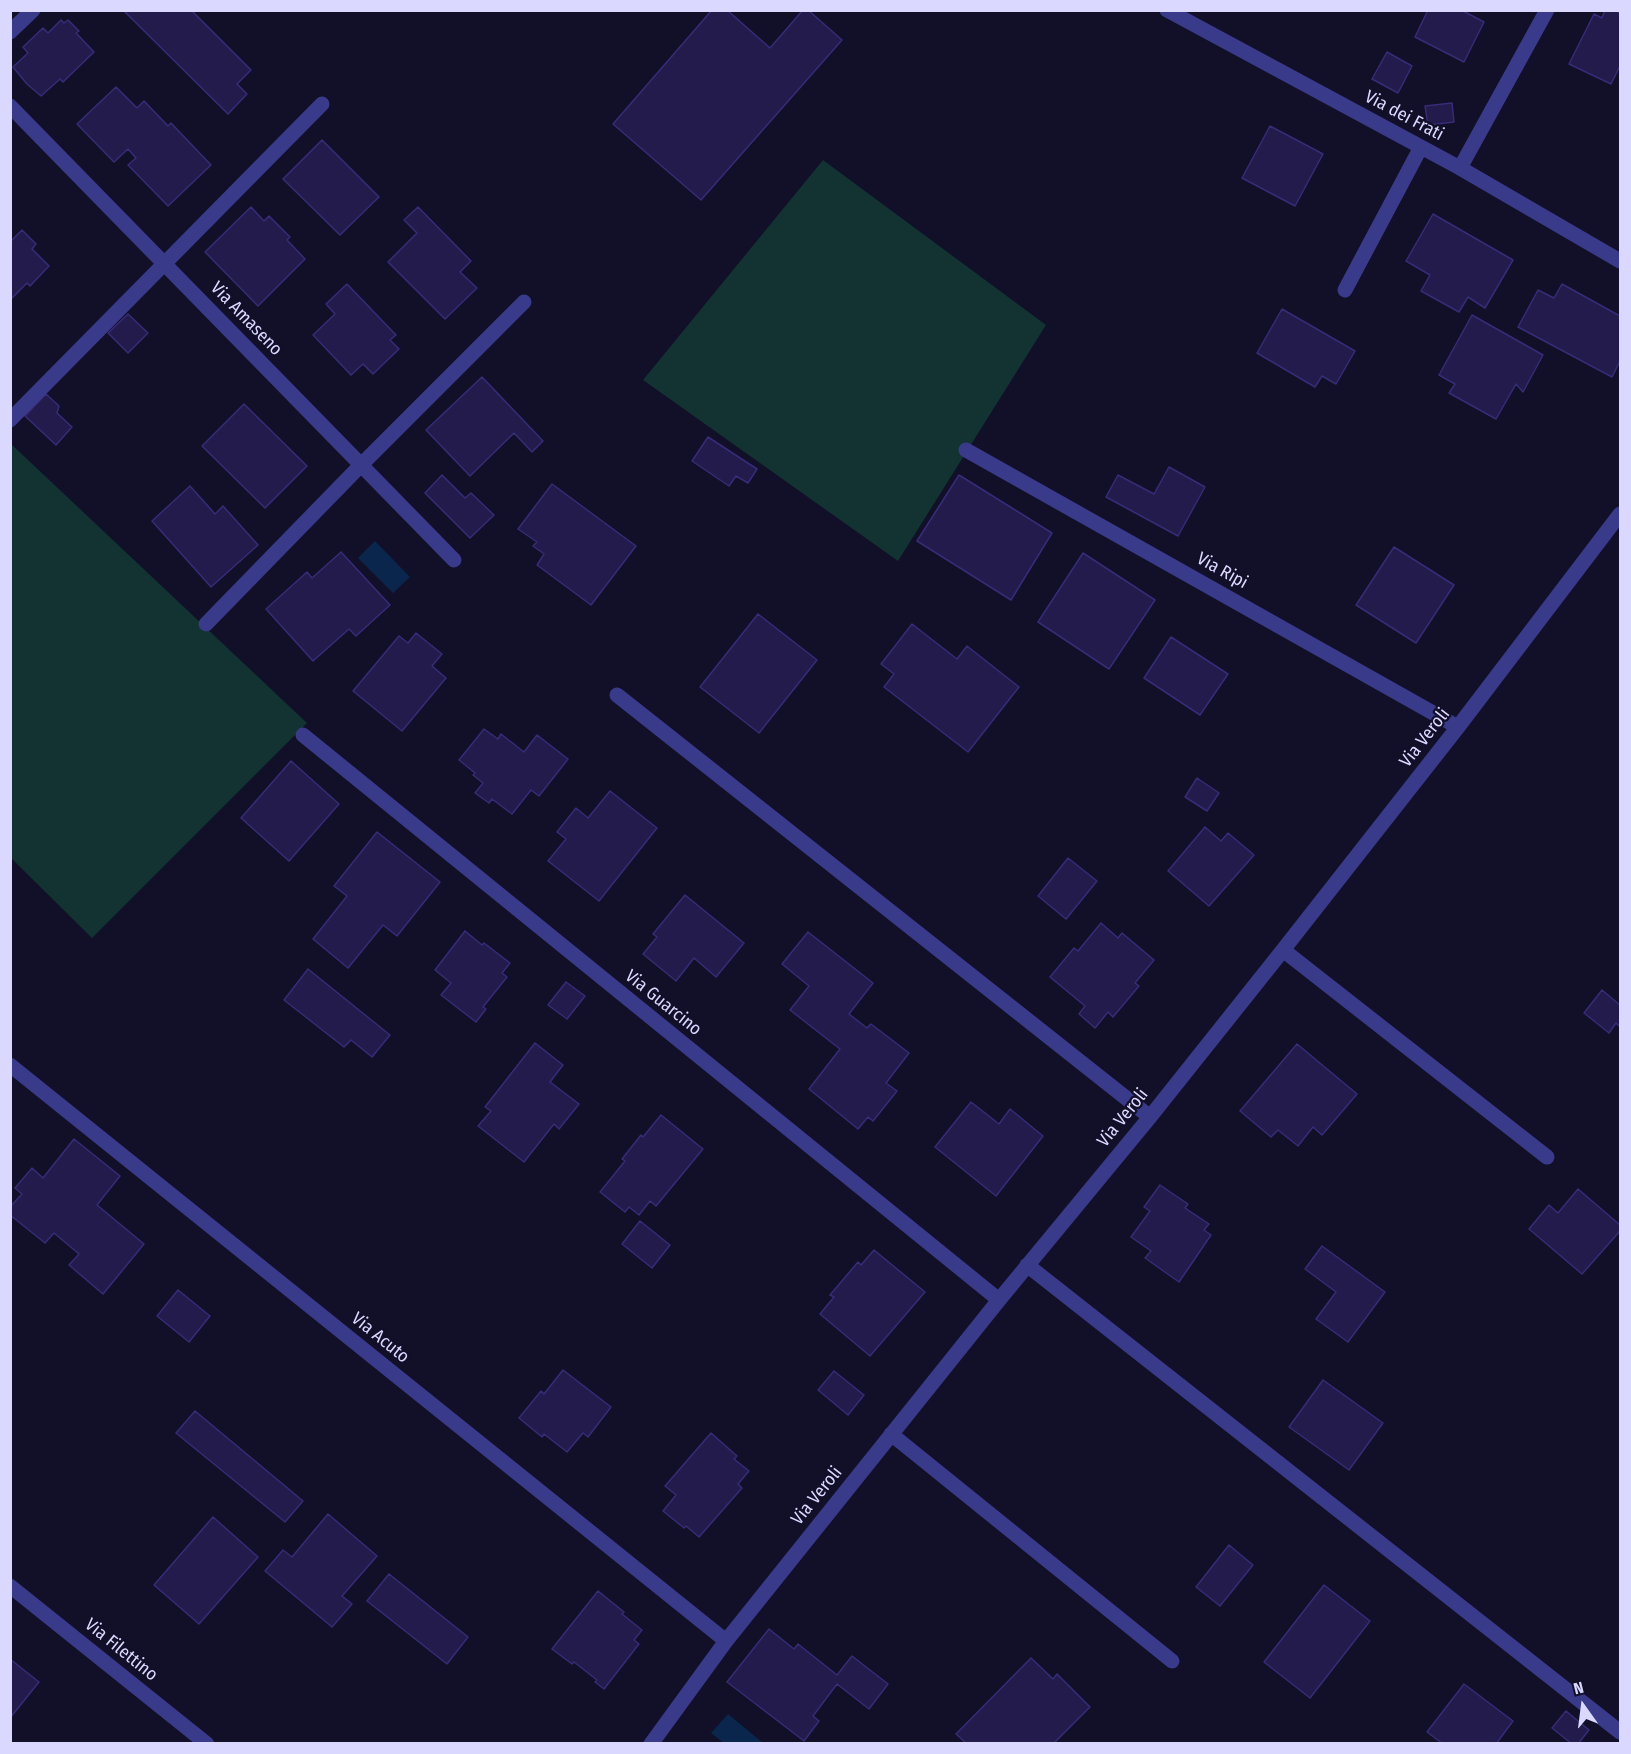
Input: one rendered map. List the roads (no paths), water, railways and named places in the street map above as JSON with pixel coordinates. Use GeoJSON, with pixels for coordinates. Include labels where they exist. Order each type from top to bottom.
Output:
{"type":"FeatureCollection","features":[{"type":"Feature","properties":{"kind":"street"},"geometry":{"type":"LineString","coordinates":[[10,32],[33,10]]}},
{"type":"Feature","properties":{"kind":"street","name":"Via dei Frati"},"geometry":{"type":"LineString","coordinates":[[1167,10],[1460,168],[1620,261]]}},
{"type":"Feature","properties":{"kind":"street"},"geometry":{"type":"LineString","coordinates":[[1460,168],[1547,10]]}},
{"type":"Feature","properties":{"kind":"street"},"geometry":{"type":"LineString","coordinates":[[10,420],[322,104]]}},
{"type":"Feature","properties":{"kind":"street","name":"Via Amaseno"},"geometry":{"type":"LineString","coordinates":[[10,106],[454,560]]}},
{"type":"Feature","properties":{"kind":"street"},"geometry":{"type":"LineString","coordinates":[[1345,290],[1421,147]]}},
{"type":"Feature","properties":{"kind":"street"},"geometry":{"type":"LineString","coordinates":[[206,624],[524,302]]}},
{"type":"Feature","properties":{"kind":"street","name":"Via Ripi"},"geometry":{"type":"LineString","coordinates":[[966,450],[1458,727]]}},
{"type":"Feature","properties":{"kind":"street","name":"Via Veroli"},"geometry":{"type":"LineString","coordinates":[[651,1743],[726,1641],[1283,950],[1458,727],[1620,514]]}},
{"type":"Feature","properties":{"kind":"street"},"geometry":{"type":"LineString","coordinates":[[618,695],[1150,1117]]}},
{"type":"Feature","properties":{"kind":"street","name":"Via Guarcino"},"geometry":{"type":"LineString","coordinates":[[303,735],[999,1300]]}},
{"type":"Feature","properties":{"kind":"street"},"geometry":{"type":"LineString","coordinates":[[1283,950],[1547,1157]]}},
{"type":"Feature","properties":{"kind":"street","name":"Via Acuto"},"geometry":{"type":"LineString","coordinates":[[10,1065],[726,1641]]}},
{"type":"Feature","properties":{"kind":"street"},"geometry":{"type":"LineString","coordinates":[[1027,1265],[1620,1732]]}},
{"type":"Feature","properties":{"kind":"street"},"geometry":{"type":"LineString","coordinates":[[891,1434],[1172,1661]]}},
{"type":"Feature","properties":{"kind":"street","name":"Via Filettino"},"geometry":{"type":"LineString","coordinates":[[10,1586],[207,1743]]}},
{"type":"Feature","properties":{"kind":"water"},"geometry":{"type":"Polygon","coordinates":[[[375,541],[410,577],[393,593],[358,558],[375,541]]]}},
{"type":"Feature","properties":{"kind":"water"},"geometry":{"type":"Polygon","coordinates":[[[728,1714],[763,1743],[724,1743],[711,1733],[728,1714]]]}}]}
